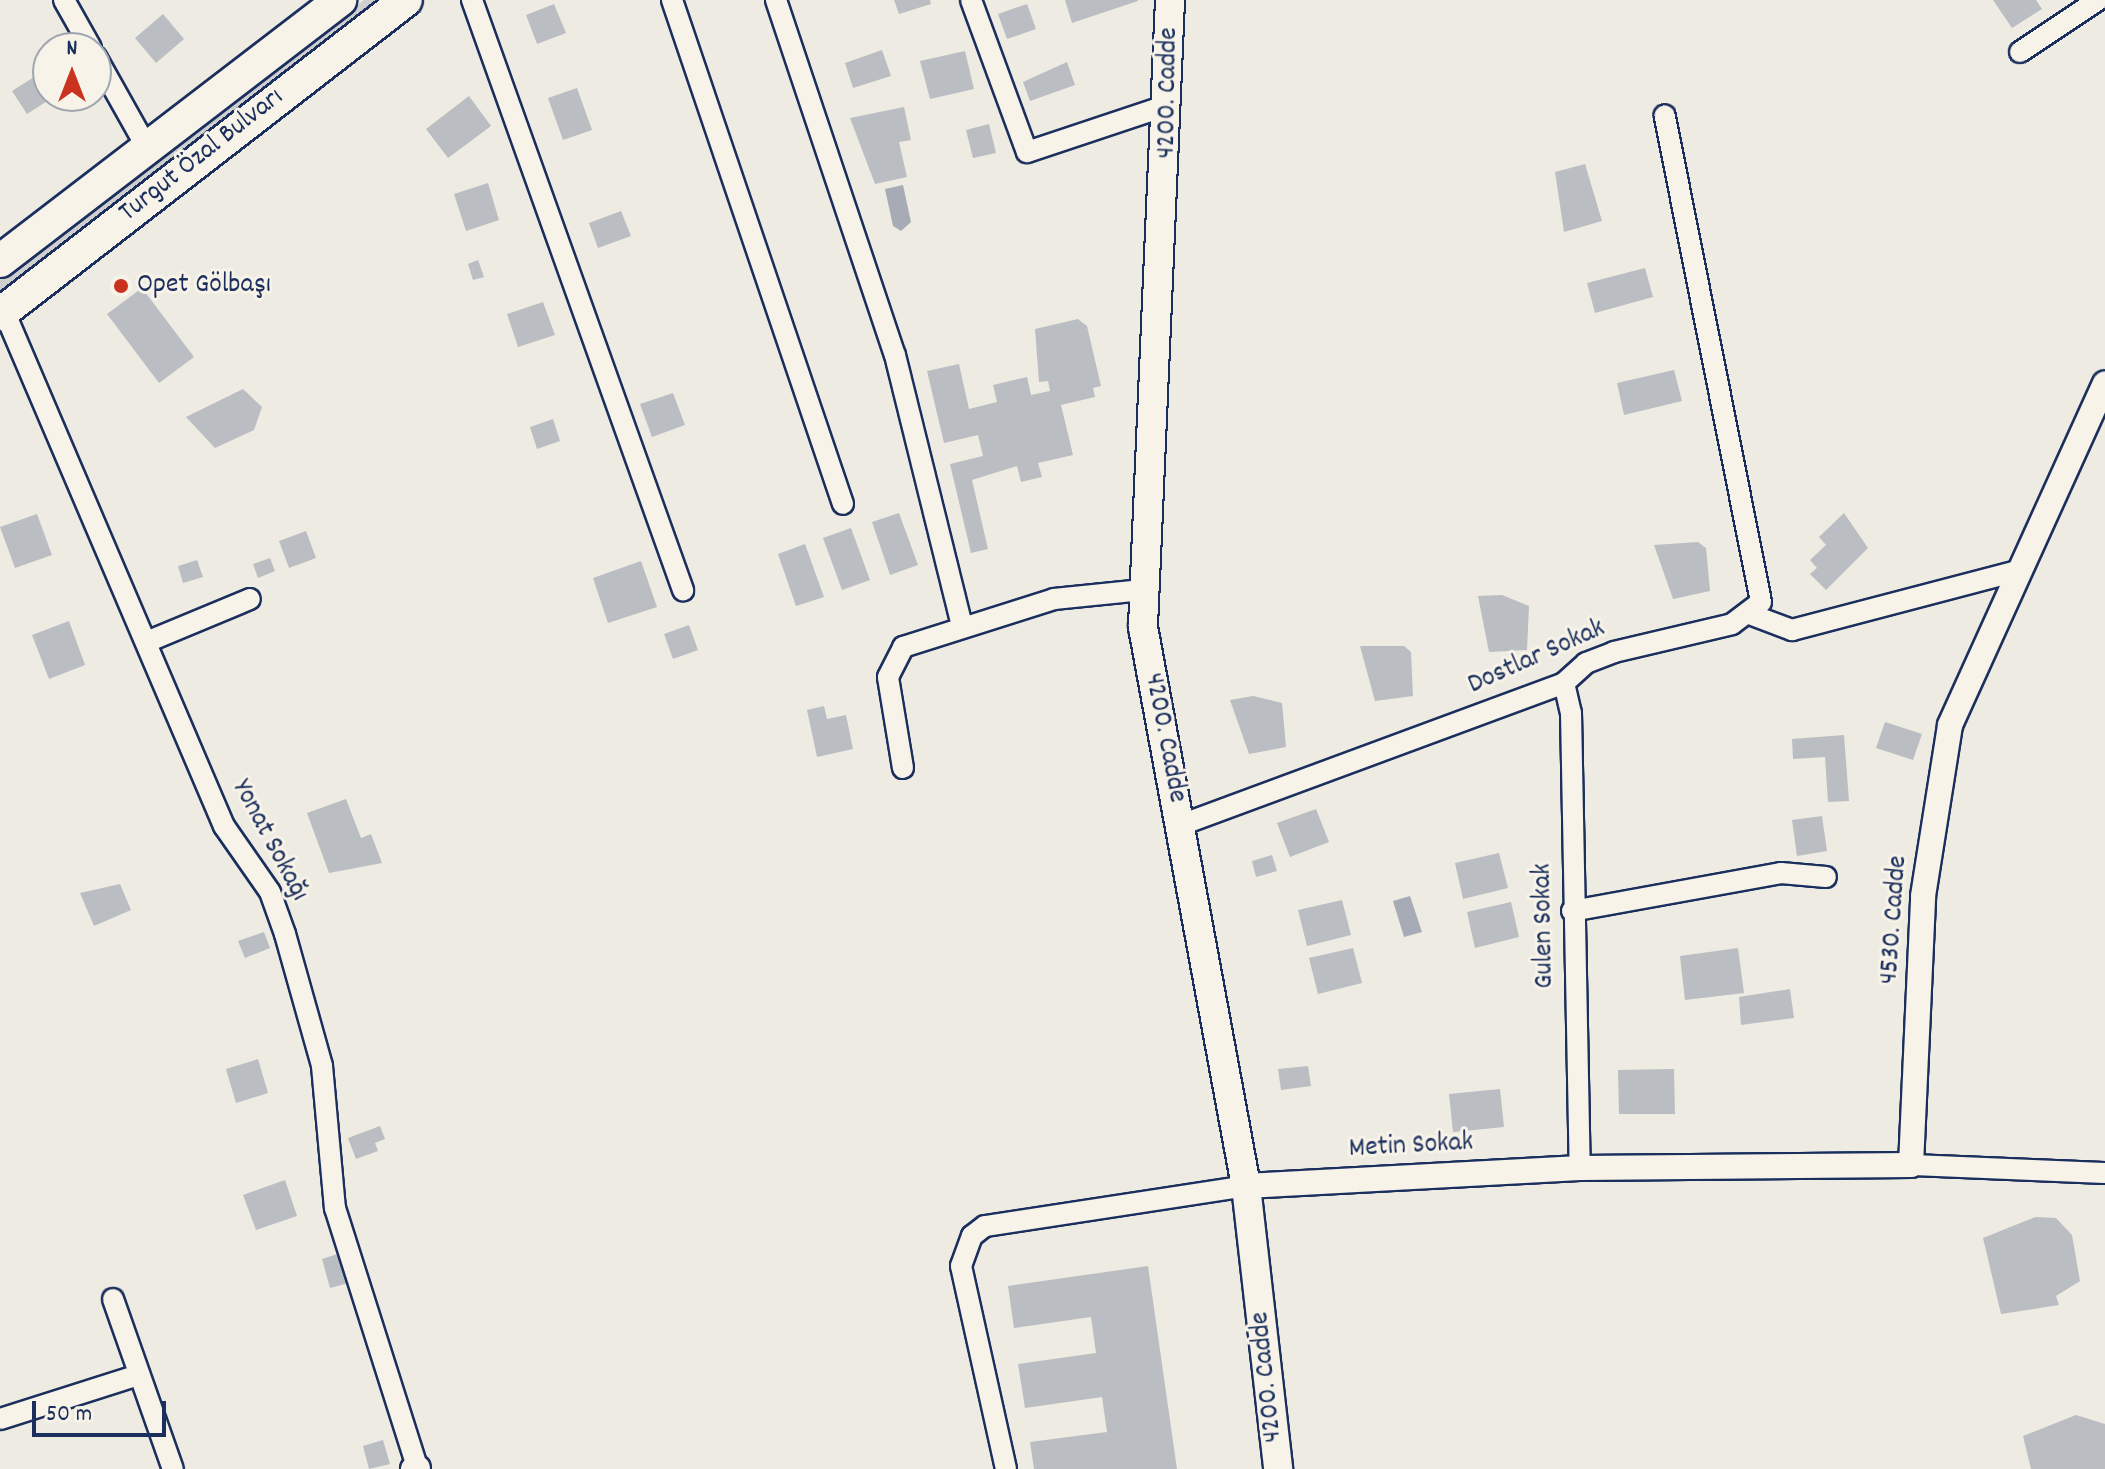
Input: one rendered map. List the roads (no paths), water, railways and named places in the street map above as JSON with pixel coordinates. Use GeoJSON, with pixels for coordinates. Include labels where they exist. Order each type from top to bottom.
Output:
{"type":"FeatureCollection","features":[{"type":"Feature","properties":{"kind":"main road","name":"Turgut Özal Bulvarı"},"geometry":{"type":"LineString","coordinates":[[0,261],[340,0]]}},
{"type":"Feature","properties":{"kind":"main road","name":"Turgut Özal Bulvarı"},"geometry":{"type":"LineString","coordinates":[[2,313],[406,0]]}},
{"type":"Feature","properties":{"kind":"main road","name":"4200. Cadde"},"geometry":{"type":"LineString","coordinates":[[1170,0],[1168,105],[1143,627],[1246,1186],[1278,1469]]}},
{"type":"Feature","properties":{"kind":"street"},"geometry":{"type":"LineString","coordinates":[[64,0],[82,32]]}},
{"type":"Feature","properties":{"kind":"street"},"geometry":{"type":"LineString","coordinates":[[472,0],[683,590]]}},
{"type":"Feature","properties":{"kind":"street"},"geometry":{"type":"LineString","coordinates":[[672,0],[843,504]]}},
{"type":"Feature","properties":{"kind":"street"},"geometry":{"type":"LineString","coordinates":[[776,0],[890,340],[962,625]]}},
{"type":"Feature","properties":{"kind":"street"},"geometry":{"type":"LineString","coordinates":[[971,0],[1027,152],[1168,105]]}},
{"type":"Feature","properties":{"kind":"street"},"geometry":{"type":"LineString","coordinates":[[2020,52],[2098,0]]}},
{"type":"Feature","properties":{"kind":"street"},"geometry":{"type":"LineString","coordinates":[[112,85],[146,146]]}},
{"type":"Feature","properties":{"kind":"street"},"geometry":{"type":"LineString","coordinates":[[1665,115],[1763,582],[1752,615],[1792,630],[2021,570]]}},
{"type":"Feature","properties":{"kind":"street","name":"Yonat Sokağı"},"geometry":{"type":"LineString","coordinates":[[2,313],[149,641],[224,826],[270,892],[322,1066],[335,1208],[416,1469]]}},
{"type":"Feature","properties":{"kind":"street","name":"4530. Cadde"},"geometry":{"type":"LineString","coordinates":[[1911,1165],[1923,896],[1939,776],[1965,683],[2021,570],[2105,383]]}},
{"type":"Feature","properties":{"kind":"street"},"geometry":{"type":"LineString","coordinates":[[903,768],[888,677],[892,662],[912,641],[1054,599],[1143,590]]}},
{"type":"Feature","properties":{"kind":"street"},"geometry":{"type":"LineString","coordinates":[[149,641],[250,599]]}},
{"type":"Feature","properties":{"kind":"street","name":"Dostlar Sokak"},"geometry":{"type":"LineString","coordinates":[[1181,825],[1564,683],[1586,663],[1614,652],[1752,615]]}},
{"type":"Feature","properties":{"kind":"street","name":"Gulen Sokak"},"geometry":{"type":"LineString","coordinates":[[1564,683],[1580,1168]]}},
{"type":"Feature","properties":{"kind":"street"},"geometry":{"type":"LineString","coordinates":[[1572,911],[1781,873],[1826,877]]}},
{"type":"Feature","properties":{"kind":"street"},"geometry":{"type":"LineString","coordinates":[[1580,1168],[1911,1165],[2105,1173]]}},
{"type":"Feature","properties":{"kind":"street","name":"Metin Sokak"},"geometry":{"type":"LineString","coordinates":[[1246,1186],[1580,1168]]}},
{"type":"Feature","properties":{"kind":"street"},"geometry":{"type":"LineString","coordinates":[[1006,1469],[961,1266],[972,1236],[985,1226],[1246,1186]]}},
{"type":"Feature","properties":{"kind":"street"},"geometry":{"type":"LineString","coordinates":[[113,1299],[173,1469]]}},
{"type":"Feature","properties":{"kind":"street"},"geometry":{"type":"LineString","coordinates":[[0,1419],[139,1375]]}},
{"type":"Feature","properties":{"kind":"place","name":"Opet Gölbaşı"},"geometry":{"type":"Point","coordinates":[121,286]}}]}
